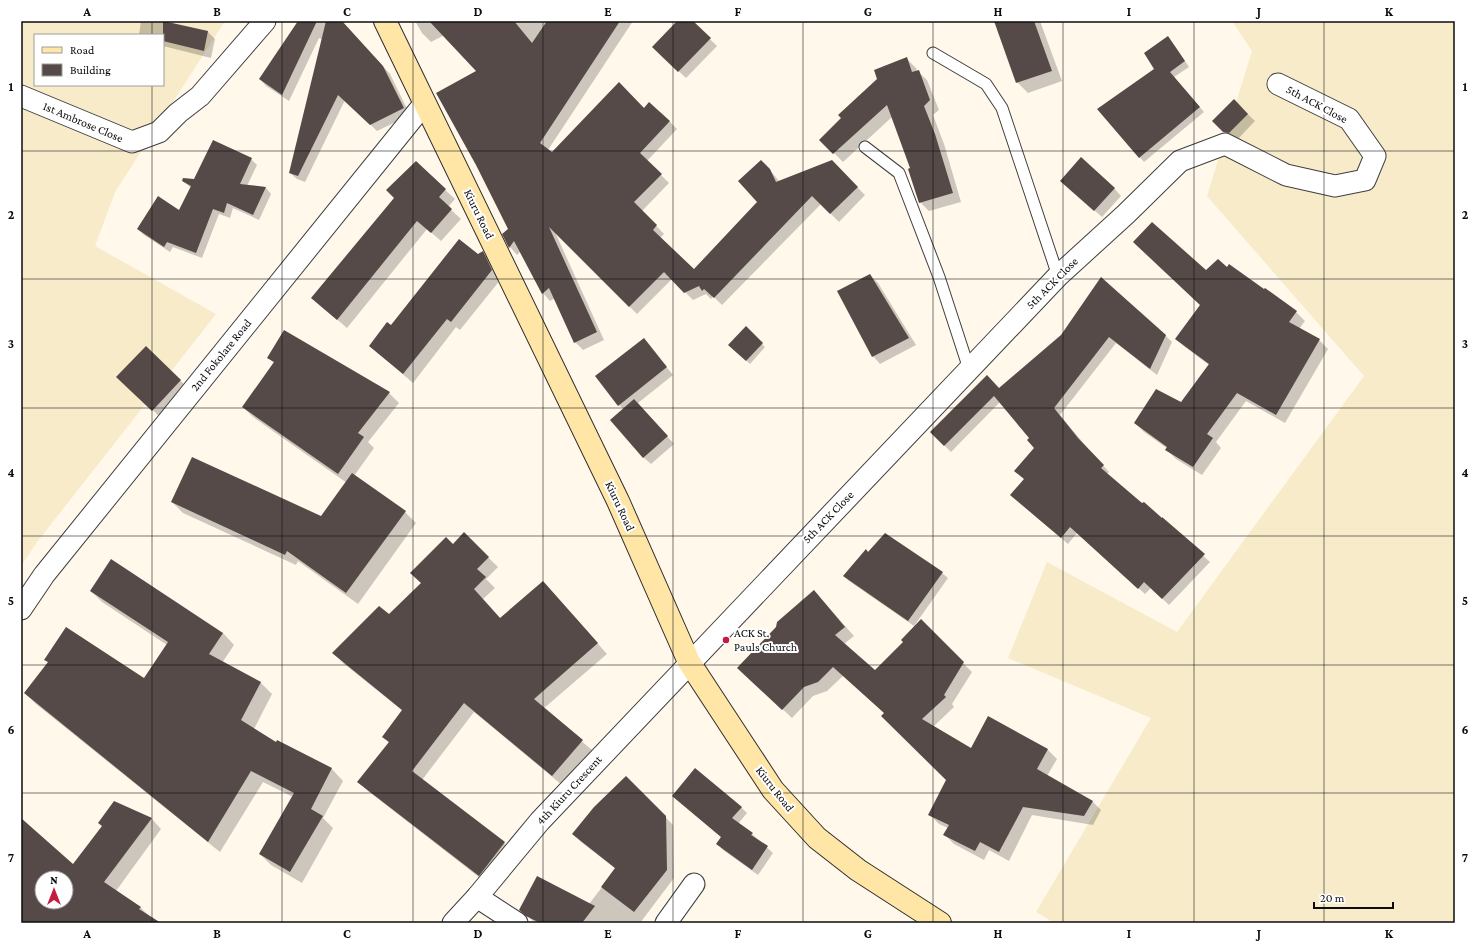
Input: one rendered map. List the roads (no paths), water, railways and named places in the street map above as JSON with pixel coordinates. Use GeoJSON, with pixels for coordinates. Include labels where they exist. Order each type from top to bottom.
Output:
{"type":"FeatureCollection","features":[{"type":"Feature","properties":{"kind":"street","name":"1st Ambrose Close"},"geometry":{"type":"LineString","coordinates":[[21,96],[132,142],[159,132],[178,113],[200,96],[265,21]]}},
{"type":"Feature","properties":{"kind":"street","name":"Kiuru Road"},"geometry":{"type":"LineString","coordinates":[[385,21],[618,501],[690,662],[773,790],[817,838],[858,870],[940,923]]}},
{"type":"Feature","properties":{"kind":"street","name":"5th ACK Close"},"geometry":{"type":"LineString","coordinates":[[690,662],[1058,276],[1126,214],[1180,161],[1226,144],[1286,175],[1335,186],[1365,180],[1375,156],[1349,119],[1278,84]]}},
{"type":"Feature","properties":{"kind":"street","name":"2nd Fokolare Road"},"geometry":{"type":"LineString","coordinates":[[21,609],[44,575],[424,104]]}},
{"type":"Feature","properties":{"kind":"street","name":"4th Kiuru Crescent"},"geometry":{"type":"LineString","coordinates":[[453,923],[477,897],[540,821],[690,662]]}},
{"type":"Feature","properties":{"kind":"street"},"geometry":{"type":"LineString","coordinates":[[666,923],[694,884]]}},
{"type":"Feature","properties":{"kind":"street"},"geometry":{"type":"LineString","coordinates":[[477,897],[516,923]]}},
{"type":"Feature","properties":{"kind":"lane"},"geometry":{"type":"LineString","coordinates":[[933,54],[986,84],[1002,108],[1058,276]]}},
{"type":"Feature","properties":{"kind":"lane"},"geometry":{"type":"LineString","coordinates":[[865,147],[899,173],[939,277],[969,369]]}},
{"type":"Feature","properties":{"kind":"place","name":"ACK St. Pauls Church"},"geometry":{"type":"Point","coordinates":[726,640]}}]}
